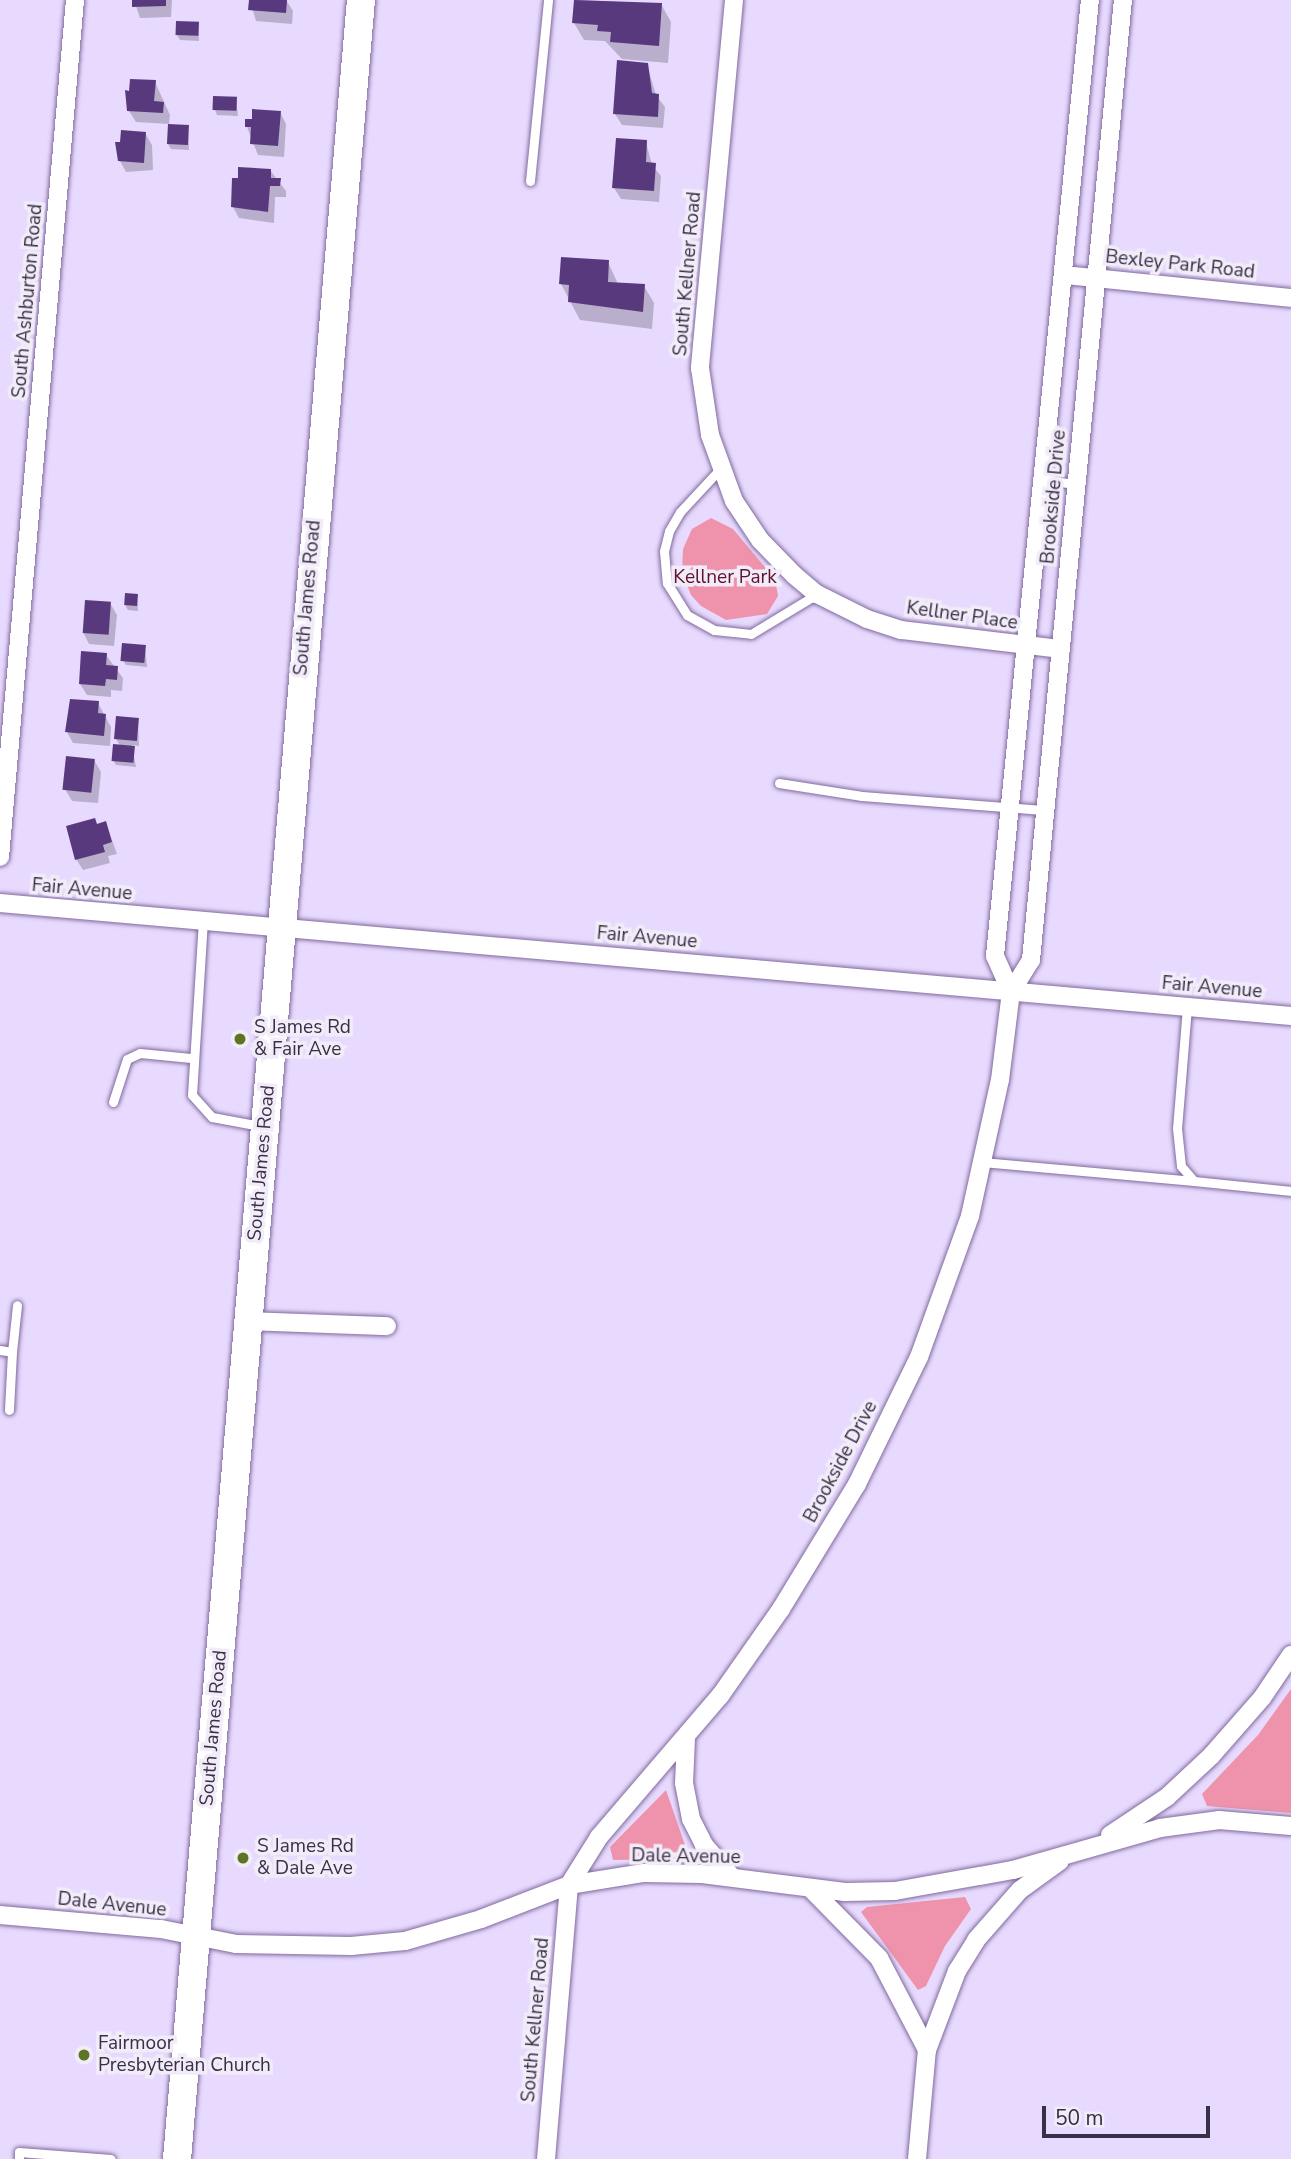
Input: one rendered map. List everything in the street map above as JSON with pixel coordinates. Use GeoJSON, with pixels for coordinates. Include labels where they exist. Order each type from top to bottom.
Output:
{"type":"FeatureCollection","features":[{"type":"Feature","properties":{"kind":"main road","name":"South James Road"},"geometry":{"type":"LineString","coordinates":[[177,2159],[265,1128],[279,928],[361,0]]}},
{"type":"Feature","properties":{"kind":"street","name":"South Ashburton Road"},"geometry":{"type":"LineString","coordinates":[[0,857],[75,0]]}},
{"type":"Feature","properties":{"kind":"street","name":"South Kellner Road"},"geometry":{"type":"LineString","coordinates":[[734,0],[700,368],[719,470],[760,540]]}},
{"type":"Feature","properties":{"kind":"street","name":"Brookside Drive"},"geometry":{"type":"LineString","coordinates":[[1011,992],[995,956],[1012,807],[1024,646],[1065,275],[1090,0]]}},
{"type":"Feature","properties":{"kind":"street","name":"Brookside Drive"},"geometry":{"type":"LineString","coordinates":[[569,1885],[599,1837],[686,1738],[781,1609],[857,1484],[919,1357],[970,1216],[1000,1080],[1011,992],[1031,960],[1123,0]]}},
{"type":"Feature","properties":{"kind":"street","name":"Bexley Park Road"},"geometry":{"type":"LineString","coordinates":[[1065,275],[1291,298]]}},
{"type":"Feature","properties":{"kind":"street","name":"Kellner Place"},"geometry":{"type":"LineString","coordinates":[[760,540],[817,594],[901,631],[1061,649]]}},
{"type":"Feature","properties":{"kind":"street","name":"Fair Avenue"},"geometry":{"type":"LineString","coordinates":[[0,903],[1291,1016]]}},
{"type":"Feature","properties":{"kind":"street"},"geometry":{"type":"LineString","coordinates":[[249,1321],[387,1326]]}},
{"type":"Feature","properties":{"kind":"street"},"geometry":{"type":"LineString","coordinates":[[918,2159],[927,2050],[957,1971],[976,1940],[1020,1890],[1080,1850],[1118,1831],[1184,1780],[1262,1698],[1291,1655]]}},
{"type":"Feature","properties":{"kind":"street"},"geometry":{"type":"LineString","coordinates":[[686,1738],[684,1783],[691,1819],[704,1845],[732,1877]]}},
{"type":"Feature","properties":{"kind":"street","name":"Dale Avenue"},"geometry":{"type":"LineString","coordinates":[[0,1915],[161,1929],[197,1937],[296,1947],[405,1941],[481,1919],[569,1885],[644,1873],[732,1877],[811,1889],[895,1891],[1013,1870],[1160,1828],[1219,1820],[1291,1826]]}},
{"type":"Feature","properties":{"kind":"street","name":"South Kellner Road"},"geometry":{"type":"LineString","coordinates":[[546,2159],[569,1885]]}},
{"type":"Feature","properties":{"kind":"street"},"geometry":{"type":"LineString","coordinates":[[811,1889],[879,1958],[927,2050]]}},
{"type":"Feature","properties":{"kind":"lane"},"geometry":{"type":"LineString","coordinates":[[530,181],[548,0]]}},
{"type":"Feature","properties":{"kind":"lane"},"geometry":{"type":"LineString","coordinates":[[719,470],[680,512],[667,541],[667,583],[687,615],[714,630],[751,634],[817,594]]}},
{"type":"Feature","properties":{"kind":"lane"},"geometry":{"type":"LineString","coordinates":[[1044,480],[1076,484]]}},
{"type":"Feature","properties":{"kind":"lane"},"geometry":{"type":"LineString","coordinates":[[779,783],[862,796],[1046,810]]}},
{"type":"Feature","properties":{"kind":"lane"},"geometry":{"type":"LineString","coordinates":[[203,920],[191,1058],[192,1095],[212,1117],[265,1128]]}},
{"type":"Feature","properties":{"kind":"lane"},"geometry":{"type":"LineString","coordinates":[[1187,1007],[1177,1128],[1181,1166],[1194,1181]]}},
{"type":"Feature","properties":{"kind":"lane"},"geometry":{"type":"LineString","coordinates":[[113,1102],[127,1059],[140,1053],[191,1058]]}},
{"type":"Feature","properties":{"kind":"lane"},"geometry":{"type":"LineString","coordinates":[[982,1162],[1291,1191]]}},
{"type":"Feature","properties":{"kind":"lane"},"geometry":{"type":"LineString","coordinates":[[9,1410],[17,1305]]}},
{"type":"Feature","properties":{"kind":"lane"},"geometry":{"type":"LineString","coordinates":[[0,1350],[12,1352]]}},
{"type":"Feature","properties":{"kind":"lane"},"geometry":{"type":"LineString","coordinates":[[19,2159],[19,2152],[111,2159]]}},
{"type":"Feature","properties":{"kind":"green space","name":"Kellner Park"},"geometry":{"type":"Polygon","coordinates":[[[711,518],[733,529],[775,579],[778,596],[767,614],[726,620],[701,606],[691,595],[682,572],[683,549],[692,529],[711,518]]]}},
{"type":"Feature","properties":{"kind":"green space"},"geometry":{"type":"Polygon","coordinates":[[[1291,1689],[1291,1813],[1207,1806],[1202,1794],[1258,1735],[1291,1689]]]}},
{"type":"Feature","properties":{"kind":"green space"},"geometry":{"type":"Polygon","coordinates":[[[666,1790],[686,1848],[683,1855],[678,1859],[613,1860],[610,1847],[666,1790]]]}},
{"type":"Feature","properties":{"kind":"green space"},"geometry":{"type":"Polygon","coordinates":[[[965,1897],[971,1909],[945,1946],[926,1986],[918,1990],[861,1912],[867,1907],[965,1897]]]}},
{"type":"Feature","properties":{"kind":"building"},"geometry":{"type":"Polygon","coordinates":[[[132,0],[166,0],[166,6],[132,7],[132,0]]]}},
{"type":"Feature","properties":{"kind":"building"},"geometry":{"type":"Polygon","coordinates":[[[249,0],[287,0],[286,13],[248,10],[249,0]]]}},
{"type":"Feature","properties":{"kind":"building"},"geometry":{"type":"Polygon","coordinates":[[[574,0],[662,3],[659,46],[610,42],[611,32],[597,31],[598,25],[572,23],[574,0]]]}},
{"type":"Feature","properties":{"kind":"building"},"geometry":{"type":"Polygon","coordinates":[[[176,21],[199,22],[198,36],[176,35],[176,21]]]}},
{"type":"Feature","properties":{"kind":"building"},"geometry":{"type":"Polygon","coordinates":[[[617,60],[648,63],[652,93],[659,94],[658,117],[613,114],[617,60]]]}},
{"type":"Feature","properties":{"kind":"building"},"geometry":{"type":"Polygon","coordinates":[[[130,79],[156,80],[154,101],[164,102],[163,113],[127,111],[125,90],[129,91],[130,79]]]}},
{"type":"Feature","properties":{"kind":"building"},"geometry":{"type":"Polygon","coordinates":[[[213,96],[237,97],[236,111],[213,110],[213,96]]]}},
{"type":"Feature","properties":{"kind":"building"},"geometry":{"type":"Polygon","coordinates":[[[252,109],[281,111],[278,146],[250,144],[251,127],[245,127],[245,119],[252,119],[252,109]]]}},
{"type":"Feature","properties":{"kind":"building"},"geometry":{"type":"Polygon","coordinates":[[[168,124],[189,125],[188,145],[167,144],[168,124]]]}},
{"type":"Feature","properties":{"kind":"building"},"geometry":{"type":"Polygon","coordinates":[[[121,130],[146,132],[144,163],[118,161],[115,142],[120,142],[121,130]]]}},
{"type":"Feature","properties":{"kind":"building"},"geometry":{"type":"Polygon","coordinates":[[[616,138],[647,140],[646,162],[656,163],[654,191],[612,188],[616,138]]]}},
{"type":"Feature","properties":{"kind":"building"},"geometry":{"type":"Polygon","coordinates":[[[238,167],[271,169],[271,178],[281,178],[280,186],[270,186],[268,212],[231,207],[232,178],[238,178],[238,167]]]}},
{"type":"Feature","properties":{"kind":"building"},"geometry":{"type":"Polygon","coordinates":[[[561,257],[609,260],[608,282],[645,284],[643,312],[568,302],[569,285],[559,284],[561,257]]]}},
{"type":"Feature","properties":{"kind":"building"},"geometry":{"type":"Polygon","coordinates":[[[125,593],[138,594],[137,606],[124,605],[125,593]]]}},
{"type":"Feature","properties":{"kind":"building"},"geometry":{"type":"Polygon","coordinates":[[[85,600],[111,602],[109,635],[83,633],[85,600]]]}},
{"type":"Feature","properties":{"kind":"building"},"geometry":{"type":"Polygon","coordinates":[[[122,643],[146,645],[144,663],[120,661],[122,643]]]}},
{"type":"Feature","properties":{"kind":"building"},"geometry":{"type":"Polygon","coordinates":[[[81,651],[107,653],[106,665],[118,666],[117,680],[106,679],[105,686],[79,684],[81,651]]]}},
{"type":"Feature","properties":{"kind":"building"},"geometry":{"type":"Polygon","coordinates":[[[70,699],[99,701],[98,713],[106,714],[104,736],[65,732],[70,699]]]}},
{"type":"Feature","properties":{"kind":"building"},"geometry":{"type":"Polygon","coordinates":[[[116,716],[139,718],[137,741],[114,739],[116,716]]]}},
{"type":"Feature","properties":{"kind":"building"},"geometry":{"type":"Polygon","coordinates":[[[113,744],[135,746],[133,763],[112,761],[113,744]]]}},
{"type":"Feature","properties":{"kind":"building"},"geometry":{"type":"Polygon","coordinates":[[[66,756],[95,759],[91,793],[62,790],[66,756]]]}},
{"type":"Feature","properties":{"kind":"building"},"geometry":{"type":"Polygon","coordinates":[[[95,818],[97,824],[106,821],[112,842],[103,845],[105,852],[75,860],[66,826],[95,818]]]}},
{"type":"Feature","properties":{"kind":"place","name":"S James Rd & Fair Ave"},"geometry":{"type":"Point","coordinates":[240,1039]}},
{"type":"Feature","properties":{"kind":"place","name":"S James Rd & Dale Ave"},"geometry":{"type":"Point","coordinates":[243,1858]}},
{"type":"Feature","properties":{"kind":"place","name":"Fairmoor Presbyterian Church"},"geometry":{"type":"Point","coordinates":[84,2055]}}]}
